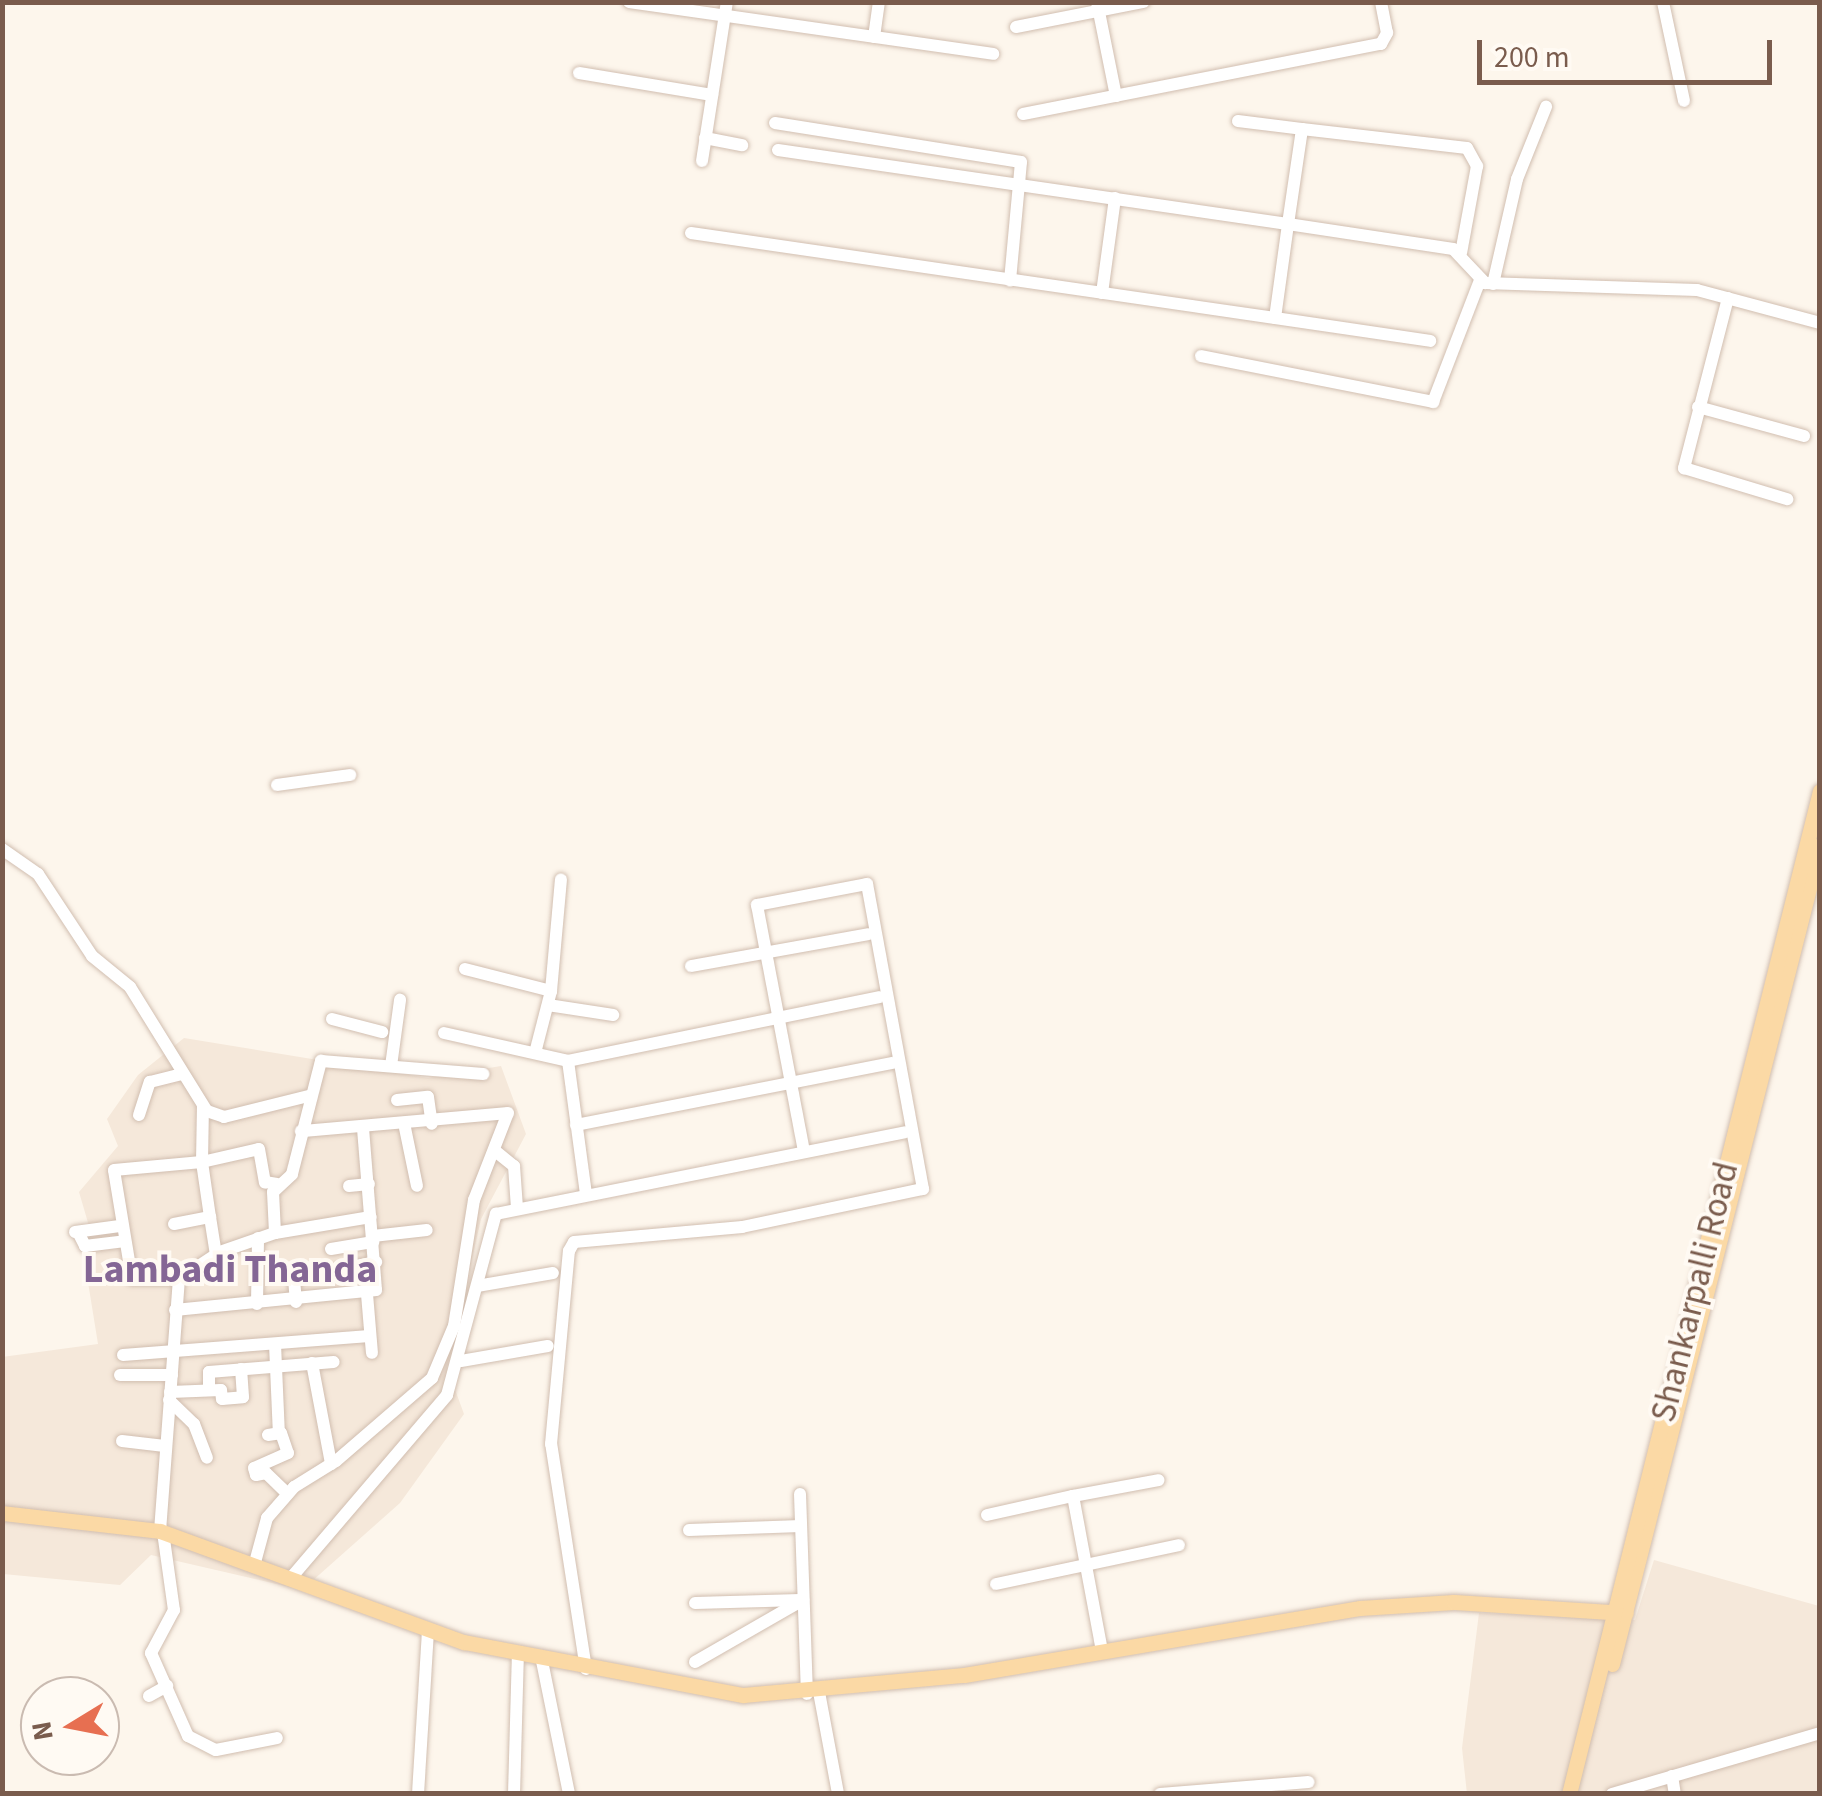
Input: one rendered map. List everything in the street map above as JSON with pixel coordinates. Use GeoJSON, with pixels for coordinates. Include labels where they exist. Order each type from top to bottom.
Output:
{"type":"FeatureCollection","features":[{"type":"Feature","properties":{"kind":"main road","name":"Shankarpalli Road"},"geometry":{"type":"LineString","coordinates":[[1577,1794],[1820,790]]}},
{"type":"Feature","properties":{"kind":"main road","name":"Shankarpalli Road"},"geometry":{"type":"LineString","coordinates":[[1568,1794],[1620,1612],[1820,845]]}},
{"type":"Feature","properties":{"kind":"main road"},"geometry":{"type":"LineString","coordinates":[[2,1513],[161,1531],[428,1629],[518,1655],[743,1696],[813,1693],[1412,1604],[1620,1612]]}},
{"type":"Feature","properties":{"kind":"street"},"geometry":{"type":"LineString","coordinates":[[629,2],[726,9],[874,37],[993,54]]}},
{"type":"Feature","properties":{"kind":"street"},"geometry":{"type":"LineString","coordinates":[[874,37],[879,2]]}},
{"type":"Feature","properties":{"kind":"street"},"geometry":{"type":"LineString","coordinates":[[1016,27],[1098,7],[1144,2]]}},
{"type":"Feature","properties":{"kind":"street"},"geometry":{"type":"LineString","coordinates":[[1023,114],[1381,44],[1387,33],[1381,2]]}},
{"type":"Feature","properties":{"kind":"street"},"geometry":{"type":"LineString","coordinates":[[1663,2],[1684,101]]}},
{"type":"Feature","properties":{"kind":"street"},"geometry":{"type":"LineString","coordinates":[[1098,7],[1116,96]]}},
{"type":"Feature","properties":{"kind":"street"},"geometry":{"type":"LineString","coordinates":[[702,161],[726,9]]}},
{"type":"Feature","properties":{"kind":"street"},"geometry":{"type":"LineString","coordinates":[[578,73],[712,96]]}},
{"type":"Feature","properties":{"kind":"street"},"geometry":{"type":"LineString","coordinates":[[1202,356],[1432,402],[1486,282],[1517,179],[1546,106]]}},
{"type":"Feature","properties":{"kind":"street"},"geometry":{"type":"LineString","coordinates":[[1238,121],[1474,154],[1462,253]]}},
{"type":"Feature","properties":{"kind":"street"},"geometry":{"type":"LineString","coordinates":[[776,122],[1014,158],[1023,166],[1010,280]]}},
{"type":"Feature","properties":{"kind":"street"},"geometry":{"type":"LineString","coordinates":[[1275,318],[1302,129]]}},
{"type":"Feature","properties":{"kind":"street"},"geometry":{"type":"LineString","coordinates":[[705,138],[742,144]]}},
{"type":"Feature","properties":{"kind":"street"},"geometry":{"type":"LineString","coordinates":[[778,150],[1462,253],[1486,282]]}},
{"type":"Feature","properties":{"kind":"street"},"geometry":{"type":"LineString","coordinates":[[1102,294],[1115,198]]}},
{"type":"Feature","properties":{"kind":"street"},"geometry":{"type":"LineString","coordinates":[[691,233],[1430,341]]}},
{"type":"Feature","properties":{"kind":"street"},"geometry":{"type":"LineString","coordinates":[[1486,282],[1612,282],[1728,298],[1820,324]]}},
{"type":"Feature","properties":{"kind":"street"},"geometry":{"type":"LineString","coordinates":[[1728,298],[1684,468],[1787,499]]}},
{"type":"Feature","properties":{"kind":"street"},"geometry":{"type":"LineString","coordinates":[[1698,407],[1804,436]]}},
{"type":"Feature","properties":{"kind":"street"},"geometry":{"type":"LineString","coordinates":[[277,785],[350,774]]}},
{"type":"Feature","properties":{"kind":"street"},"geometry":{"type":"LineString","coordinates":[[2,848],[38,874],[92,956],[130,987],[203,1106],[224,1116],[308,1096]]}},
{"type":"Feature","properties":{"kind":"street"},"geometry":{"type":"LineString","coordinates":[[535,1053],[549,998],[561,879]]}},
{"type":"Feature","properties":{"kind":"street"},"geometry":{"type":"LineString","coordinates":[[586,1668],[550,1444],[574,1242],[742,1227],[923,1188],[868,884],[758,905],[804,1151]]}},
{"type":"Feature","properties":{"kind":"street"},"geometry":{"type":"LineString","coordinates":[[691,966],[868,934]]}},
{"type":"Feature","properties":{"kind":"street"},"geometry":{"type":"LineString","coordinates":[[465,968],[549,998],[613,1014]]}},
{"type":"Feature","properties":{"kind":"street"},"geometry":{"type":"LineString","coordinates":[[444,1033],[568,1061],[880,998]]}},
{"type":"Feature","properties":{"kind":"street"},"geometry":{"type":"LineString","coordinates":[[391,1066],[400,1000]]}},
{"type":"Feature","properties":{"kind":"street"},"geometry":{"type":"LineString","coordinates":[[332,1019],[382,1032]]}},
{"type":"Feature","properties":{"kind":"street"},"geometry":{"type":"LineString","coordinates":[[371,1218],[276,1232],[216,1254],[179,1279],[132,1279],[120,1226],[114,1170],[202,1162],[259,1149],[266,1182],[277,1184],[292,1174],[308,1096],[321,1061],[483,1074]]}},
{"type":"Feature","properties":{"kind":"street"},"geometry":{"type":"LineString","coordinates":[[568,1061],[586,1194]]}},
{"type":"Feature","properties":{"kind":"street"},"geometry":{"type":"LineString","coordinates":[[576,1125],[893,1064]]}},
{"type":"Feature","properties":{"kind":"street"},"geometry":{"type":"LineString","coordinates":[[140,1115],[150,1082],[182,1074]]}},
{"type":"Feature","properties":{"kind":"street"},"geometry":{"type":"LineString","coordinates":[[398,1100],[428,1097],[432,1124]]}},
{"type":"Feature","properties":{"kind":"street"},"geometry":{"type":"LineString","coordinates":[[203,1106],[202,1162],[216,1254]]}},
{"type":"Feature","properties":{"kind":"street"},"geometry":{"type":"LineString","coordinates":[[254,1566],[267,1518],[288,1494],[331,1464],[432,1378],[454,1326],[464,1236],[508,1114],[404,1128],[301,1132]]}},
{"type":"Feature","properties":{"kind":"street"},"geometry":{"type":"LineString","coordinates":[[404,1128],[417,1186]]}},
{"type":"Feature","properties":{"kind":"street"},"geometry":{"type":"LineString","coordinates":[[174,1310],[366,1294],[378,1285],[363,1130]]}},
{"type":"Feature","properties":{"kind":"street"},"geometry":{"type":"LineString","coordinates":[[290,1579],[447,1395],[461,1362],[491,1222],[517,1208],[906,1132]]}},
{"type":"Feature","properties":{"kind":"street"},"geometry":{"type":"LineString","coordinates":[[494,1150],[514,1166],[517,1208]]}},
{"type":"Feature","properties":{"kind":"street"},"geometry":{"type":"LineString","coordinates":[[276,1232],[277,1184]]}},
{"type":"Feature","properties":{"kind":"street"},"geometry":{"type":"LineString","coordinates":[[349,1186],[369,1184]]}},
{"type":"Feature","properties":{"kind":"street"},"geometry":{"type":"LineString","coordinates":[[174,1224],[210,1216]]}},
{"type":"Feature","properties":{"kind":"street"},"geometry":{"type":"LineString","coordinates":[[348,1220],[351,1245]]}},
{"type":"Feature","properties":{"kind":"street"},"geometry":{"type":"LineString","coordinates":[[120,1226],[76,1232],[85,1246],[124,1241]]}},
{"type":"Feature","properties":{"kind":"street"},"geometry":{"type":"LineString","coordinates":[[331,1249],[427,1230]]}},
{"type":"Feature","properties":{"kind":"street"},"geometry":{"type":"LineString","coordinates":[[257,1304],[258,1238]]}},
{"type":"Feature","properties":{"kind":"street"},"geometry":{"type":"LineString","coordinates":[[296,1302],[294,1279],[376,1262]]}},
{"type":"Feature","properties":{"kind":"street"},"geometry":{"type":"LineString","coordinates":[[477,1286],[553,1273]]}},
{"type":"Feature","properties":{"kind":"street"},"geometry":{"type":"LineString","coordinates":[[179,1279],[161,1531],[174,1610],[151,1652],[201,1748],[278,1738]]}},
{"type":"Feature","properties":{"kind":"street"},"geometry":{"type":"LineString","coordinates":[[366,1294],[372,1353]]}},
{"type":"Feature","properties":{"kind":"street"},"geometry":{"type":"LineString","coordinates":[[124,1355],[369,1336]]}},
{"type":"Feature","properties":{"kind":"street"},"geometry":{"type":"LineString","coordinates":[[275,1344],[273,1434],[288,1452],[254,1468],[288,1494]]}},
{"type":"Feature","properties":{"kind":"street"},"geometry":{"type":"LineString","coordinates":[[461,1362],[548,1346]]}},
{"type":"Feature","properties":{"kind":"street"},"geometry":{"type":"LineString","coordinates":[[209,1390],[208,1372],[334,1362]]}},
{"type":"Feature","properties":{"kind":"street"},"geometry":{"type":"LineString","coordinates":[[312,1364],[331,1464]]}},
{"type":"Feature","properties":{"kind":"street"},"geometry":{"type":"LineString","coordinates":[[170,1396],[209,1390],[243,1397],[241,1369]]}},
{"type":"Feature","properties":{"kind":"street"},"geometry":{"type":"LineString","coordinates":[[120,1375],[172,1375]]}},
{"type":"Feature","properties":{"kind":"street"},"geometry":{"type":"LineString","coordinates":[[170,1396],[194,1424],[207,1458]]}},
{"type":"Feature","properties":{"kind":"street"},"geometry":{"type":"LineString","coordinates":[[122,1441],[165,1446]]}},
{"type":"Feature","properties":{"kind":"street"},"geometry":{"type":"LineString","coordinates":[[987,1514],[1159,1480]]}},
{"type":"Feature","properties":{"kind":"street"},"geometry":{"type":"LineString","coordinates":[[800,1494],[803,1600],[813,1693],[838,1794]]}},
{"type":"Feature","properties":{"kind":"street"},"geometry":{"type":"LineString","coordinates":[[1073,1496],[1102,1651]]}},
{"type":"Feature","properties":{"kind":"street"},"geometry":{"type":"LineString","coordinates":[[689,1530],[802,1526]]}},
{"type":"Feature","properties":{"kind":"street"},"geometry":{"type":"LineString","coordinates":[[996,1584],[1179,1545]]}},
{"type":"Feature","properties":{"kind":"street"},"geometry":{"type":"LineString","coordinates":[[694,1603],[803,1600]]}},
{"type":"Feature","properties":{"kind":"street"},"geometry":{"type":"LineString","coordinates":[[696,1662],[803,1600]]}},
{"type":"Feature","properties":{"kind":"street"},"geometry":{"type":"LineString","coordinates":[[418,1794],[428,1629]]}},
{"type":"Feature","properties":{"kind":"street"},"geometry":{"type":"LineString","coordinates":[[514,1794],[518,1655]]}},
{"type":"Feature","properties":{"kind":"street"},"geometry":{"type":"LineString","coordinates":[[542,1661],[569,1794]]}},
{"type":"Feature","properties":{"kind":"street"},"geometry":{"type":"LineString","coordinates":[[150,1696],[167,1686]]}},
{"type":"Feature","properties":{"kind":"street"},"geometry":{"type":"LineString","coordinates":[[1612,1794],[1820,1733]]}},
{"type":"Feature","properties":{"kind":"street"},"geometry":{"type":"LineString","coordinates":[[1672,1776],[1675,1794]]}},
{"type":"Feature","properties":{"kind":"street"},"geometry":{"type":"LineString","coordinates":[[1160,1794],[1284,1789],[1310,1782]]}},
{"type":"Feature","properties":{"kind":"shaded area"},"geometry":{"type":"Polygon","coordinates":[[[184,1038],[428,1078],[501,1066],[526,1134],[481,1219],[447,1368],[464,1414],[400,1503],[302,1590],[151,1555],[120,1585],[3,1574],[2,1357],[98,1344],[87,1276],[94,1243],[79,1192],[118,1146],[107,1119],[138,1075],[184,1038]]]}},
{"type":"Feature","properties":{"kind":"shaded area"},"geometry":{"type":"Polygon","coordinates":[[[1654,1560],[1819,1606],[1819,1793],[1467,1794],[1462,1748],[1479,1613],[1635,1620],[1654,1560]]]}},
{"type":"Feature","properties":{"kind":"district","name":"Lambadi Thanda"},"geometry":{"type":"Point","coordinates":[230,1270]}}]}
